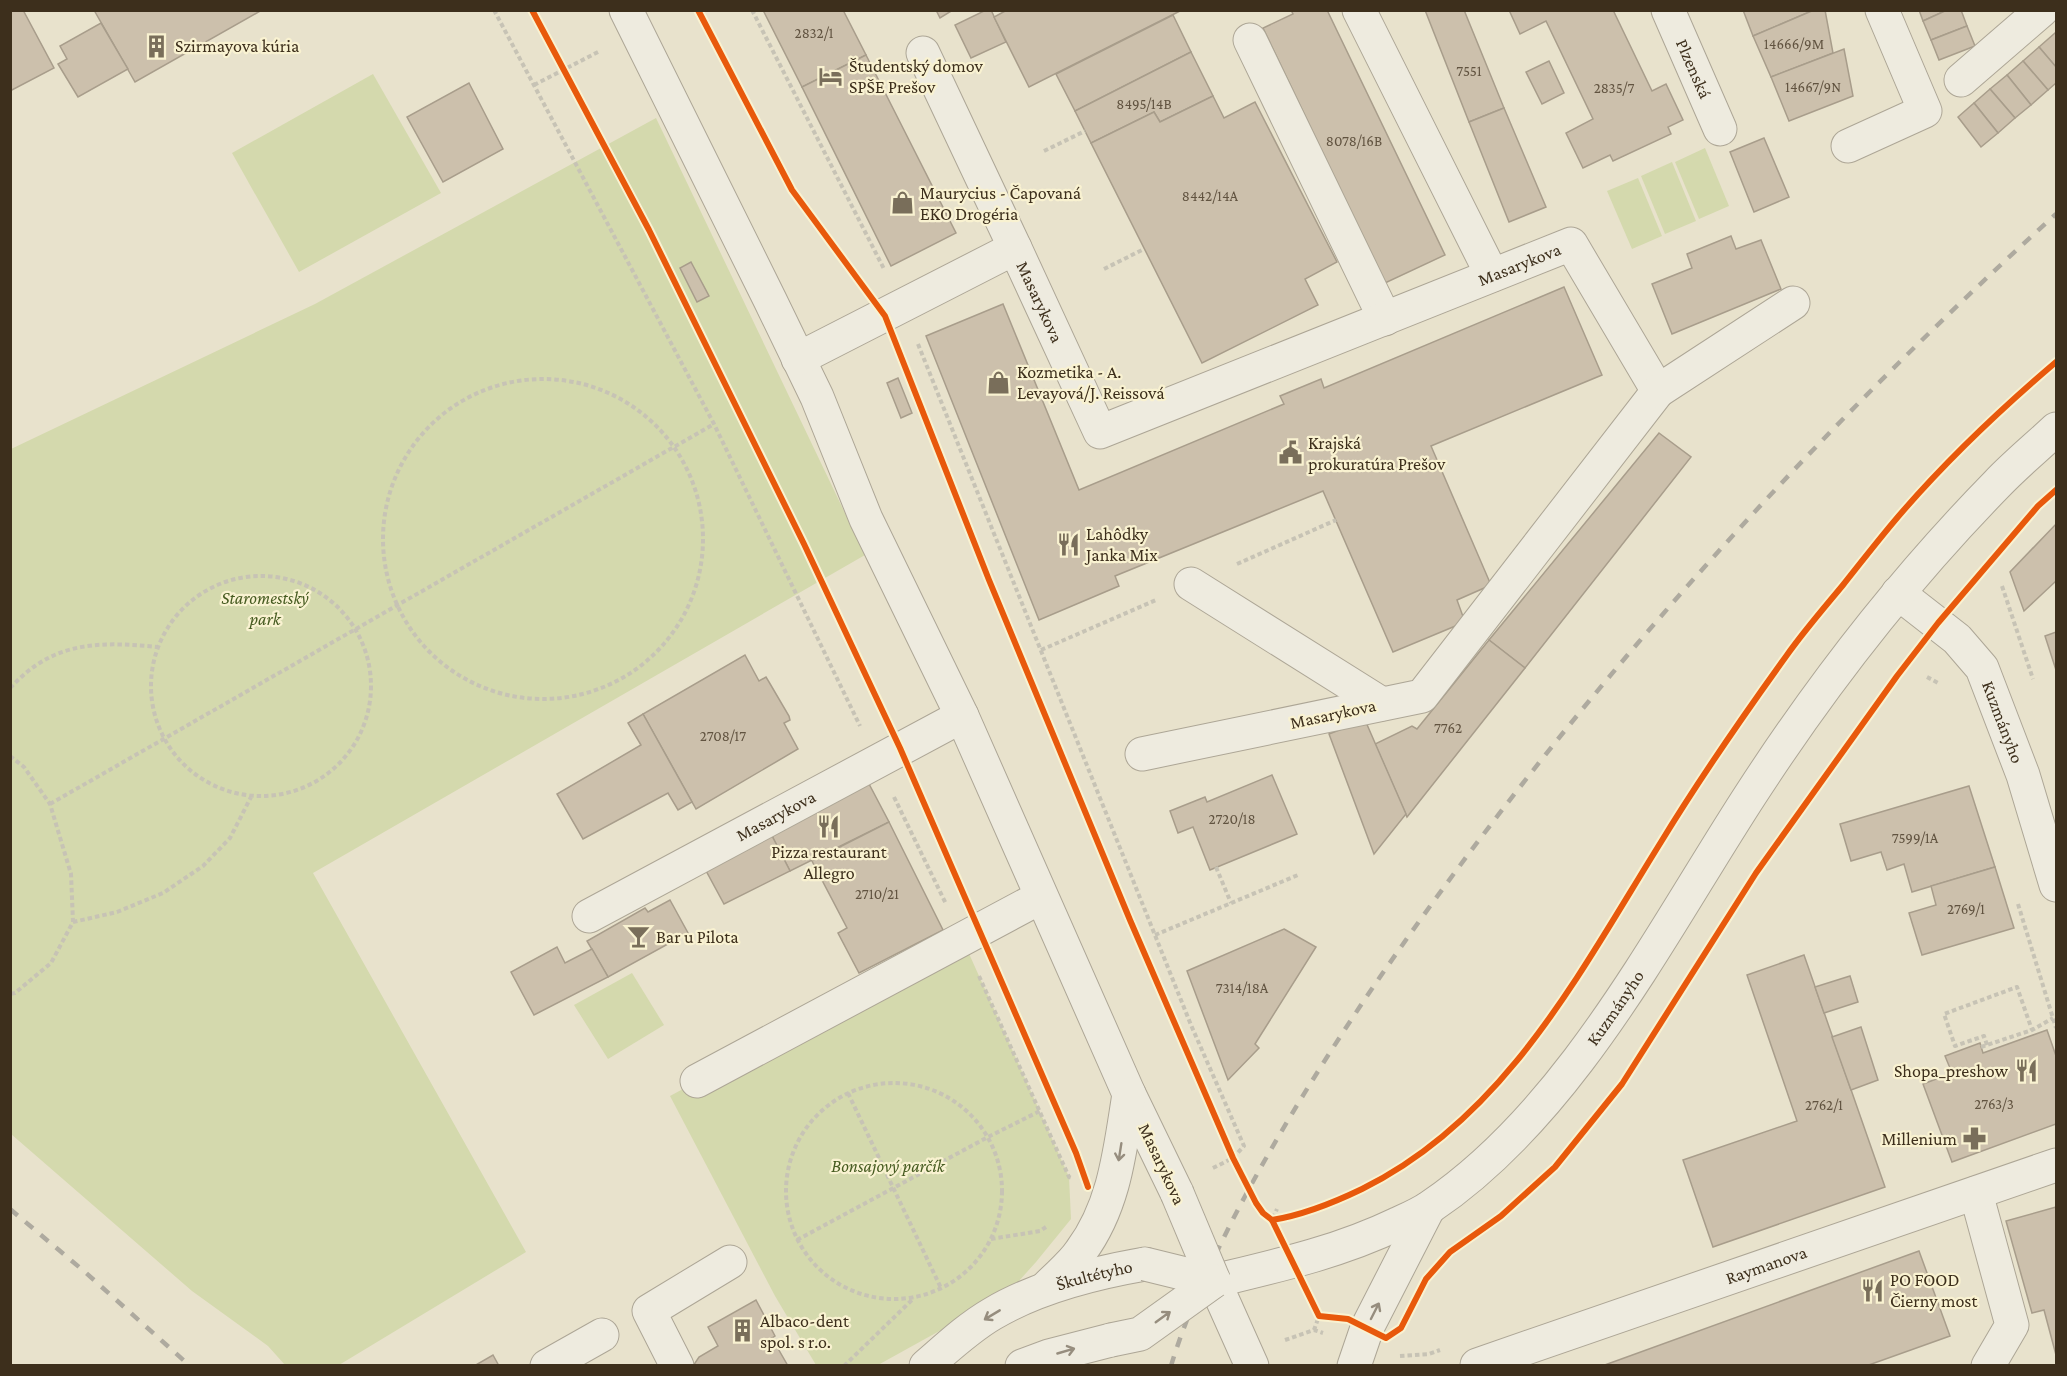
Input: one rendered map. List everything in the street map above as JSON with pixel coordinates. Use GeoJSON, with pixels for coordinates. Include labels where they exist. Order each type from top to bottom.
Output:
{"type":"FeatureCollection","features":[{"type":"Feature","properties":{"kind":"street","name":"Masarykova"},"geometry":{"type":"LineString","coordinates":[[626,10],[817,397],[866,519],[962,716],[1252,1365]]}},
{"type":"Feature","properties":{"kind":"street"},"geometry":{"type":"LineString","coordinates":[[1359,10],[1492,275]]}},
{"type":"Feature","properties":{"kind":"street","name":"Plzenská"},"geometry":{"type":"LineString","coordinates":[[1668,10],[1720,129]]}},
{"type":"Feature","properties":{"kind":"street"},"geometry":{"type":"LineString","coordinates":[[1848,146],[1925,111],[1882,10]]}},
{"type":"Feature","properties":{"kind":"street"},"geometry":{"type":"LineString","coordinates":[[1961,80],[2042,10]]}},
{"type":"Feature","properties":{"kind":"street"},"geometry":{"type":"LineString","coordinates":[[1250,40],[1384,319]]}},
{"type":"Feature","properties":{"kind":"street"},"geometry":{"type":"LineString","coordinates":[[922,53],[1015,248]]}},
{"type":"Feature","properties":{"kind":"street","name":"Masarykova"},"geometry":{"type":"LineString","coordinates":[[798,359],[1015,248],[1100,432],[1571,244],[1658,391],[1422,696],[1142,754]]}},
{"type":"Feature","properties":{"kind":"street"},"geometry":{"type":"LineString","coordinates":[[1658,391],[1793,303]]}},
{"type":"Feature","properties":{"kind":"street","name":"Kuzmányho"},"geometry":{"type":"LineString","coordinates":[[1214,1281],[1292,1263],[1368,1238],[1428,1209],[1476,1172],[1522,1128],[1576,1063],[1650,955],[1758,783],[1832,676],[1898,593],[1998,483],[2056,429]]}},
{"type":"Feature","properties":{"kind":"street"},"geometry":{"type":"LineString","coordinates":[[1191,584],[1382,704]]}},
{"type":"Feature","properties":{"kind":"street","name":"Kuzmányho"},"geometry":{"type":"LineString","coordinates":[[1898,593],[1957,639],[1982,668],[2023,775],[2056,885]]}},
{"type":"Feature","properties":{"kind":"street","name":"Masarykova"},"geometry":{"type":"LineString","coordinates":[[589,916],[962,716]]}},
{"type":"Feature","properties":{"kind":"street"},"geometry":{"type":"LineString","coordinates":[[697,1081],[1041,897]]}},
{"type":"Feature","properties":{"kind":"street"},"geometry":{"type":"LineString","coordinates":[[1044,1289],[1080,1253],[1101,1220],[1116,1176],[1129,1094]]}},
{"type":"Feature","properties":{"kind":"street","name":"Raymanova"},"geometry":{"type":"LineString","coordinates":[[1477,1365],[2056,1165]]}},
{"type":"Feature","properties":{"kind":"street"},"geometry":{"type":"LineString","coordinates":[[1976,1193],[2012,1325],[1988,1365]]}},
{"type":"Feature","properties":{"kind":"street"},"geometry":{"type":"LineString","coordinates":[[1354,1365],[1367,1328],[1428,1209]]}},
{"type":"Feature","properties":{"kind":"street"},"geometry":{"type":"LineString","coordinates":[[677,1365],[649,1311],[730,1263]]}},
{"type":"Feature","properties":{"kind":"street","name":"Škultétyho"},"geometry":{"type":"LineString","coordinates":[[926,1365],[992,1314],[1044,1289],[1113,1269],[1144,1264],[1214,1281]]}},
{"type":"Feature","properties":{"kind":"street"},"geometry":{"type":"LineString","coordinates":[[1022,1365],[1049,1356],[1140,1334],[1214,1281]]}},
{"type":"Feature","properties":{"kind":"street"},"geometry":{"type":"LineString","coordinates":[[547,1365],[602,1335]]}},
{"type":"Feature","properties":{"kind":"path"},"geometry":{"type":"LineString","coordinates":[[494,10],[714,424],[962,938],[1040,1111],[797,1240]]}},
{"type":"Feature","properties":{"kind":"path"},"geometry":{"type":"LineString","coordinates":[[752,10],[903,306],[1191,1025],[1244,1146],[1233,1158],[1203,1172]]}},
{"type":"Feature","properties":{"kind":"path"},"geometry":{"type":"LineString","coordinates":[[558,60],[569,80]]}},
{"type":"Feature","properties":{"kind":"path"},"geometry":{"type":"LineString","coordinates":[[1044,151],[1085,131]]}},
{"type":"Feature","properties":{"kind":"path"},"geometry":{"type":"LineString","coordinates":[[1104,269],[1144,249]]}},
{"type":"Feature","properties":{"kind":"path"},"geometry":{"type":"LineString","coordinates":[[555,378],[601,388],[643,412],[675,446],[698,489],[705,538],[699,585],[678,629],[645,665],[602,689],[554,700],[506,696],[460,678],[423,647],[396,606],[383,560],[384,513],[398,468],[426,428],[463,399],[507,381],[555,378]]}},
{"type":"Feature","properties":{"kind":"path"},"geometry":{"type":"LineString","coordinates":[[50,804],[714,424]]}},
{"type":"Feature","properties":{"kind":"path"},"geometry":{"type":"LineString","coordinates":[[269,576],[303,583],[333,601],[356,629],[370,660],[373,695],[364,729],[346,759],[319,782],[286,795],[251,797],[216,788],[186,768],[163,739],[152,709],[150,678],[157,647],[175,616],[201,593],[234,579],[269,576]]}},
{"type":"Feature","properties":{"kind":"path"},"geometry":{"type":"LineString","coordinates":[[2002,586],[2035,685]]}},
{"type":"Feature","properties":{"kind":"path"},"geometry":{"type":"LineString","coordinates":[[10,688],[35,665],[76,646],[122,644],[157,647]]}},
{"type":"Feature","properties":{"kind":"path"},"geometry":{"type":"LineString","coordinates":[[10,756],[24,767],[50,804],[71,874],[73,922],[51,963],[10,994]]}},
{"type":"Feature","properties":{"kind":"path"},"geometry":{"type":"LineString","coordinates":[[73,922],[117,912],[163,893],[204,866],[230,838],[251,797]]}},
{"type":"Feature","properties":{"kind":"path"},"geometry":{"type":"LineString","coordinates":[[1216,867],[1231,903]]}},
{"type":"Feature","properties":{"kind":"path"},"geometry":{"type":"LineString","coordinates":[[1155,935],[1298,875]]}},
{"type":"Feature","properties":{"kind":"path"},"geometry":{"type":"LineString","coordinates":[[1987,1045],[1984,1036],[1955,1046],[1944,1014],[2017,987],[2032,1030]]}},
{"type":"Feature","properties":{"kind":"path"},"geometry":{"type":"LineString","coordinates":[[1981,1047],[2032,1030],[2053,1018]]}},
{"type":"Feature","properties":{"kind":"path"},"geometry":{"type":"LineString","coordinates":[[879,1084],[911,1084],[942,1093],[968,1112],[988,1137],[998,1162],[1002,1187],[1000,1214],[991,1239],[970,1268],[941,1288],[915,1297],[887,1299],[859,1294],[834,1281],[813,1263],[797,1240],[786,1207],[787,1172],[798,1140],[819,1112],[848,1093],[879,1084]]}},
{"type":"Feature","properties":{"kind":"path"},"geometry":{"type":"LineString","coordinates":[[848,1093],[941,1288]]}},
{"type":"Feature","properties":{"kind":"path"},"geometry":{"type":"LineString","coordinates":[[1229,1149],[1238,1167]]}},
{"type":"Feature","properties":{"kind":"path"},"geometry":{"type":"LineString","coordinates":[[1272,1220],[1277,1209]]}},
{"type":"Feature","properties":{"kind":"path"},"geometry":{"type":"LineString","coordinates":[[1263,1213],[1272,1220],[1282,1218]]}},
{"type":"Feature","properties":{"kind":"path"},"geometry":{"type":"LineString","coordinates":[[991,1239],[1040,1231],[1048,1226]]}},
{"type":"Feature","properties":{"kind":"path"},"geometry":{"type":"LineString","coordinates":[[844,1365],[915,1297]]}},
{"type":"Feature","properties":{"kind":"path"},"geometry":{"type":"LineString","coordinates":[[1314,1330],[1319,1316],[1348,1319],[1367,1328]]}},
{"type":"Feature","properties":{"kind":"green space"},"geometry":{"type":"Polygon","coordinates":[[[373,74],[441,193],[299,272],[232,153],[373,74]]]}},
{"type":"Feature","properties":{"kind":"green space","name":"Staromestský park"},"geometry":{"type":"Polygon","coordinates":[[[656,118],[865,555],[313,873],[526,1252],[339,1365],[285,1365],[268,1346],[192,1291],[11,1134],[11,449],[315,304],[656,118]]]}},
{"type":"Feature","properties":{"kind":"green space"},"geometry":{"type":"Polygon","coordinates":[[[1705,148],[1729,206],[1699,219],[1675,162],[1705,148]]]}},
{"type":"Feature","properties":{"kind":"green space"},"geometry":{"type":"Polygon","coordinates":[[[1672,162],[1696,221],[1665,234],[1641,176],[1672,162]]]}},
{"type":"Feature","properties":{"kind":"green space"},"geometry":{"type":"Polygon","coordinates":[[[1638,178],[1662,236],[1632,249],[1607,191],[1638,178]]]}},
{"type":"Feature","properties":{"kind":"green space","name":"Bonsajový parčík"},"geometry":{"type":"Polygon","coordinates":[[[962,938],[1069,1177],[1071,1219],[1008,1293],[878,1365],[816,1365],[775,1296],[670,1096],[962,938]]]}},
{"type":"Feature","properties":{"kind":"green space"},"geometry":{"type":"Polygon","coordinates":[[[632,973],[664,1025],[608,1059],[574,1005],[632,973]]]}},
{"type":"Feature","properties":{"kind":"building"},"geometry":{"type":"Polygon","coordinates":[[[10,10],[23,10],[54,68],[10,91],[10,10]]]}},
{"type":"Feature","properties":{"kind":"building","name":"Szirmayova kúria"},"geometry":{"type":"Polygon","coordinates":[[[94,10],[262,10],[135,82],[94,10]]]}},
{"type":"Feature","properties":{"kind":"building"},"geometry":{"type":"Polygon","coordinates":[[[763,10],[843,10],[866,55],[802,87],[763,10]]]}},
{"type":"Feature","properties":{"kind":"building"},"geometry":{"type":"Polygon","coordinates":[[[936,10],[953,10],[940,18],[936,10]]]}},
{"type":"Feature","properties":{"kind":"building"},"geometry":{"type":"Polygon","coordinates":[[[986,10],[991,10],[1006,42],[971,58],[955,25],[986,10]]]}},
{"type":"Feature","properties":{"kind":"building"},"geometry":{"type":"Polygon","coordinates":[[[1007,10],[1182,10],[1029,87],[994,17],[1007,10]]]}},
{"type":"Feature","properties":{"kind":"building"},"geometry":{"type":"Polygon","coordinates":[[[1291,10],[1327,10],[1445,255],[1385,283],[1263,28],[1293,14],[1291,10]]]}},
{"type":"Feature","properties":{"kind":"building"},"geometry":{"type":"Polygon","coordinates":[[[1425,10],[1464,10],[1504,108],[1469,122],[1425,10]]]}},
{"type":"Feature","properties":{"kind":"building"},"geometry":{"type":"Polygon","coordinates":[[[1509,10],[1613,10],[1652,91],[1666,84],[1683,120],[1668,127],[1671,134],[1613,161],[1610,155],[1583,168],[1566,133],[1593,119],[1546,21],[1520,34],[1509,10]]]}},
{"type":"Feature","properties":{"kind":"building"},"geometry":{"type":"Polygon","coordinates":[[[1743,10],[1814,10],[1753,36],[1743,10]]]}},
{"type":"Feature","properties":{"kind":"building"},"geometry":{"type":"Polygon","coordinates":[[[1814,10],[1825,10],[1833,53],[1771,77],[1753,36],[1814,10]]]}},
{"type":"Feature","properties":{"kind":"building"},"geometry":{"type":"Polygon","coordinates":[[[1919,10],[1947,10],[1923,21],[1919,10]]]}},
{"type":"Feature","properties":{"kind":"building"},"geometry":{"type":"Polygon","coordinates":[[[1947,10],[1961,10],[1967,26],[1931,40],[1923,21],[1947,10]]]}},
{"type":"Feature","properties":{"kind":"building"},"geometry":{"type":"Polygon","coordinates":[[[1173,15],[1191,52],[1075,111],[1056,74],[1173,15]]]}},
{"type":"Feature","properties":{"kind":"building"},"geometry":{"type":"Polygon","coordinates":[[[101,23],[128,69],[78,97],[58,64],[67,59],[60,46],[101,23]]]}},
{"type":"Feature","properties":{"kind":"building"},"geometry":{"type":"Polygon","coordinates":[[[1967,26],[1975,46],[1939,60],[1931,40],[1967,26]]]}},
{"type":"Feature","properties":{"kind":"building"},"geometry":{"type":"Polygon","coordinates":[[[2056,34],[2056,67],[2039,47],[2056,34]]]}},
{"type":"Feature","properties":{"kind":"building"},"geometry":{"type":"Polygon","coordinates":[[[2039,47],[2056,67],[2056,83],[2048,90],[2023,61],[2039,47]]]}},
{"type":"Feature","properties":{"kind":"building"},"geometry":{"type":"Polygon","coordinates":[[[1844,49],[1853,96],[1789,121],[1771,77],[1844,49]]]}},
{"type":"Feature","properties":{"kind":"building"},"geometry":{"type":"Polygon","coordinates":[[[1191,52],[1213,96],[1160,122],[1154,112],[1091,143],[1075,111],[1191,52]]]}},
{"type":"Feature","properties":{"kind":"building"},"geometry":{"type":"Polygon","coordinates":[[[866,55],[956,233],[891,266],[802,87],[866,55]]]}},
{"type":"Feature","properties":{"kind":"building"},"geometry":{"type":"Polygon","coordinates":[[[1549,61],[1564,93],[1542,104],[1526,72],[1549,61]]]}},
{"type":"Feature","properties":{"kind":"building"},"geometry":{"type":"Polygon","coordinates":[[[2023,61],[2048,90],[2031,105],[2007,75],[2023,61]]]}},
{"type":"Feature","properties":{"kind":"building"},"geometry":{"type":"Polygon","coordinates":[[[2007,75],[2031,105],[2015,118],[1990,89],[2007,75]]]}},
{"type":"Feature","properties":{"kind":"building"},"geometry":{"type":"Polygon","coordinates":[[[469,83],[503,149],[443,182],[407,117],[469,83]]]}},
{"type":"Feature","properties":{"kind":"building"},"geometry":{"type":"Polygon","coordinates":[[[1990,89],[2015,118],[1998,133],[1974,103],[1990,89]]]}},
{"type":"Feature","properties":{"kind":"building"},"geometry":{"type":"Polygon","coordinates":[[[1213,96],[1224,118],[1255,102],[1337,262],[1305,279],[1318,305],[1202,363],[1091,143],[1154,112],[1160,122],[1213,96]]]}},
{"type":"Feature","properties":{"kind":"building"},"geometry":{"type":"Polygon","coordinates":[[[1974,103],[1998,133],[1981,147],[1958,117],[1974,103]]]}},
{"type":"Feature","properties":{"kind":"building"},"geometry":{"type":"Polygon","coordinates":[[[1504,108],[1546,207],[1509,222],[1469,122],[1504,108]]]}},
{"type":"Feature","properties":{"kind":"building"},"geometry":{"type":"Polygon","coordinates":[[[1764,138],[1789,197],[1754,212],[1730,152],[1764,138]]]}},
{"type":"Feature","properties":{"kind":"building"},"geometry":{"type":"Polygon","coordinates":[[[1731,236],[1736,249],[1761,240],[1781,289],[1672,334],[1652,284],[1692,268],[1687,254],[1731,236]]]}},
{"type":"Feature","properties":{"kind":"building"},"geometry":{"type":"Polygon","coordinates":[[[691,262],[709,296],[697,302],[680,268],[691,262]]]}},
{"type":"Feature","properties":{"kind":"building"},"geometry":{"type":"Polygon","coordinates":[[[1564,287],[1602,375],[1431,446],[1491,585],[1457,600],[1465,622],[1393,652],[1323,491],[1115,576],[1119,586],[1039,620],[926,336],[1003,304],[1079,490],[1284,404],[1280,396],[1321,379],[1324,388],[1564,287]]]}},
{"type":"Feature","properties":{"kind":"building"},"geometry":{"type":"Polygon","coordinates":[[[898,378],[912,413],[901,418],[887,383],[898,378]]]}},
{"type":"Feature","properties":{"kind":"building"},"geometry":{"type":"Polygon","coordinates":[[[1659,433],[1691,457],[1525,668],[1489,640],[1659,433]]]}},
{"type":"Feature","properties":{"kind":"building"},"geometry":{"type":"Polygon","coordinates":[[[2056,524],[2056,581],[2024,611],[2010,572],[2056,524]]]}},
{"type":"Feature","properties":{"kind":"building"},"geometry":{"type":"Polygon","coordinates":[[[2056,632],[2056,670],[2045,636],[2056,632]]]}},
{"type":"Feature","properties":{"kind":"building"},"geometry":{"type":"Polygon","coordinates":[[[1489,640],[1525,668],[1407,817],[1375,744],[1412,726],[1417,729],[1489,640]]]}},
{"type":"Feature","properties":{"kind":"building"},"geometry":{"type":"Polygon","coordinates":[[[745,655],[759,681],[766,677],[789,716],[790,720],[784,723],[798,749],[696,809],[643,714],[745,655]]]}},
{"type":"Feature","properties":{"kind":"building"},"geometry":{"type":"Polygon","coordinates":[[[643,714],[692,802],[678,810],[668,793],[583,839],[557,794],[641,745],[628,723],[643,714]]]}},
{"type":"Feature","properties":{"kind":"building"},"geometry":{"type":"Polygon","coordinates":[[[1365,720],[1406,814],[1374,854],[1329,734],[1365,720]]]}},
{"type":"Feature","properties":{"kind":"building"},"geometry":{"type":"Polygon","coordinates":[[[1272,775],[1297,834],[1210,870],[1193,827],[1178,833],[1170,811],[1205,797],[1207,802],[1272,775]]]}},
{"type":"Feature","properties":{"kind":"building","name":"Pizza restaurant Allegro"},"geometry":{"type":"Polygon","coordinates":[[[868,782],[889,822],[790,871],[769,830],[868,782]]]}},
{"type":"Feature","properties":{"kind":"building"},"geometry":{"type":"Polygon","coordinates":[[[1969,786],[1995,867],[1912,892],[1904,864],[1887,870],[1881,852],[1851,861],[1840,824],[1969,786]]]}},
{"type":"Feature","properties":{"kind":"building"},"geometry":{"type":"Polygon","coordinates":[[[889,822],[943,930],[859,973],[838,933],[847,928],[812,861],[889,822]]]}},
{"type":"Feature","properties":{"kind":"building"},"geometry":{"type":"Polygon","coordinates":[[[769,830],[790,871],[724,904],[704,867],[769,830]]]}},
{"type":"Feature","properties":{"kind":"building"},"geometry":{"type":"Polygon","coordinates":[[[1995,867],[2014,928],[1922,955],[1909,913],[1936,905],[1931,886],[1995,867]]]}},
{"type":"Feature","properties":{"kind":"building","name":"Bar u Pilota"},"geometry":{"type":"Polygon","coordinates":[[[670,900],[688,933],[608,977],[587,941],[645,908],[648,912],[670,900]]]}},
{"type":"Feature","properties":{"kind":"building"},"geometry":{"type":"Polygon","coordinates":[[[1284,929],[1316,947],[1255,1044],[1259,1048],[1228,1080],[1187,971],[1284,929]]]}},
{"type":"Feature","properties":{"kind":"building"},"geometry":{"type":"Polygon","coordinates":[[[557,947],[565,963],[592,949],[608,977],[534,1015],[511,972],[557,947]]]}},
{"type":"Feature","properties":{"kind":"building"},"geometry":{"type":"Polygon","coordinates":[[[1804,955],[1885,1187],[1713,1247],[1683,1160],[1797,1121],[1747,975],[1804,955]]]}},
{"type":"Feature","properties":{"kind":"building"},"geometry":{"type":"Polygon","coordinates":[[[1850,976],[1858,1002],[1824,1013],[1815,987],[1850,976]]]}},
{"type":"Feature","properties":{"kind":"building"},"geometry":{"type":"Polygon","coordinates":[[[1861,1027],[1878,1080],[1851,1090],[1832,1037],[1861,1027]]]}},
{"type":"Feature","properties":{"kind":"building"},"geometry":{"type":"Polygon","coordinates":[[[2047,1030],[2056,1056],[2056,1124],[1952,1162],[1923,1084],[1952,1073],[1945,1056],[1980,1043],[1983,1053],[2047,1030]]]}},
{"type":"Feature","properties":{"kind":"building"},"geometry":{"type":"Polygon","coordinates":[[[2056,1207],[2056,1355],[2044,1310],[2032,1313],[2006,1221],[2056,1207]]]}},
{"type":"Feature","properties":{"kind":"building","name":"PO FOOD Čierny most"},"geometry":{"type":"Polygon","coordinates":[[[1919,1251],[1950,1336],[1866,1366],[1602,1366],[1919,1251]]]}},
{"type":"Feature","properties":{"kind":"building","name":"Albaco-dent spol. s r.o."},"geometry":{"type":"Polygon","coordinates":[[[756,1300],[775,1336],[772,1338],[788,1366],[693,1366],[699,1357],[718,1346],[708,1327],[756,1300]]]}},
{"type":"Feature","properties":{"kind":"building"},"geometry":{"type":"Polygon","coordinates":[[[493,1355],[499,1366],[474,1366],[493,1355]]]}},
{"type":"Feature","properties":{"kind":"railway"},"geometry":{"type":"LineString","coordinates":[[1171,1366],[1214,1258],[1246,1194],[1296,1108],[1367,996],[1442,890],[1521,786],[1603,684],[1777,488],[1961,302],[2056,214]]}},
{"type":"Feature","properties":{"kind":"railway"},"geometry":{"type":"LineString","coordinates":[[10,1209],[85,1272],[190,1366]]}},
{"type":"Feature","properties":{"kind":"cycle path"},"geometry":{"type":"LineString","coordinates":[[532,10],[649,230],[804,544],[900,748],[1076,1153],[1088,1187]]}},
{"type":"Feature","properties":{"kind":"cycle path"},"geometry":{"type":"LineString","coordinates":[[698,10],[792,190],[885,316],[989,580],[1130,920],[1233,1158],[1256,1203],[1272,1220],[1319,1316],[1348,1319],[1386,1338],[1401,1328],[1426,1279],[1450,1252],[1501,1216],[1555,1167],[1622,1084],[1756,873],[1897,676],[1938,623],[2038,506],[2056,490]]}},
{"type":"Feature","properties":{"kind":"cycle path"},"geometry":{"type":"LineString","coordinates":[[1272,1220],[1307,1212],[1340,1199],[1362,1189],[1413,1159],[1458,1124],[1498,1083],[1535,1038],[1569,990],[1706,771],[1800,637],[1888,529],[1939,471],[2056,362]]}},
{"type":"Feature","properties":{"kind":"place","name":"Szirmayova kúria"},"geometry":{"type":"Point","coordinates":[157,46]}},
{"type":"Feature","properties":{"kind":"place","name":"Študentský domov SPŠE Prešov"},"geometry":{"type":"Point","coordinates":[831,76]}},
{"type":"Feature","properties":{"kind":"place","name":"Maurycius - Čapovaná EKO Drogéria"},"geometry":{"type":"Point","coordinates":[902,203]}},
{"type":"Feature","properties":{"kind":"place","name":"Kozmetika - A. Levayová/J. Reissová"},"geometry":{"type":"Point","coordinates":[999,382]}},
{"type":"Feature","properties":{"kind":"place","name":"Krajská prokuratúra Prešov"},"geometry":{"type":"Point","coordinates":[1290,453]}},
{"type":"Feature","properties":{"kind":"place","name":"Lahôdky Janka Mix"},"geometry":{"type":"Point","coordinates":[1068,544]}},
{"type":"Feature","properties":{"kind":"place","name":"Pizza restaurant Allegro"},"geometry":{"type":"Point","coordinates":[829,826]}},
{"type":"Feature","properties":{"kind":"place","name":"Bar u Pilota"},"geometry":{"type":"Point","coordinates":[638,937]}},
{"type":"Feature","properties":{"kind":"place","name":"Shopa_preshow"},"geometry":{"type":"Point","coordinates":[2026,1071]}},
{"type":"Feature","properties":{"kind":"place","name":"Millenium"},"geometry":{"type":"Point","coordinates":[1975,1139]}},
{"type":"Feature","properties":{"kind":"place","name":"PO FOOD Čierny most"},"geometry":{"type":"Point","coordinates":[1872,1290]}},
{"type":"Feature","properties":{"kind":"place","name":"Albaco-dent spol. s r.o."},"geometry":{"type":"Point","coordinates":[742,1331]}}]}
